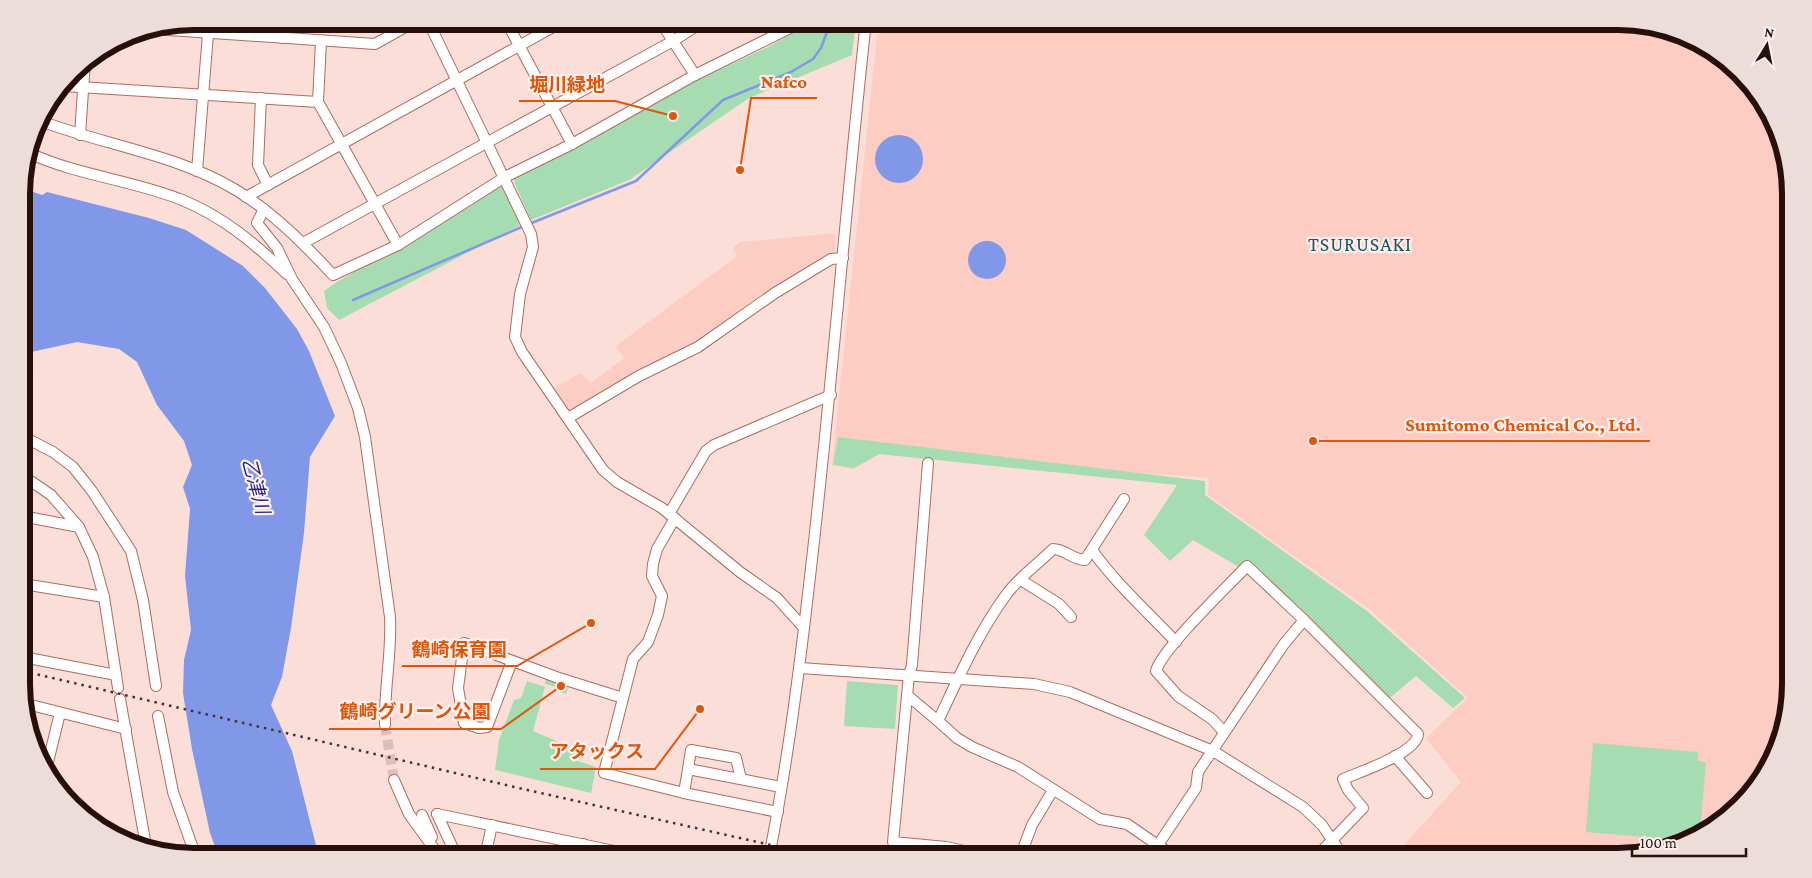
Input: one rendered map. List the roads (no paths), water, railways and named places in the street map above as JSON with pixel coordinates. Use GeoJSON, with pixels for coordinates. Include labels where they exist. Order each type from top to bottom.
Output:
{"type":"FeatureCollection","features":[{"type":"Feature","properties":{"kind":"street"},"geometry":{"type":"LineString","coordinates":[[197,171],[208,30]]}},
{"type":"Feature","properties":{"kind":"street"},"geometry":{"type":"LineString","coordinates":[[282,38],[283,30]]}},
{"type":"Feature","properties":{"kind":"street"},"geometry":{"type":"LineString","coordinates":[[170,31],[375,44],[400,30]]}},
{"type":"Feature","properties":{"kind":"street"},"geometry":{"type":"LineString","coordinates":[[432,30],[531,234],[533,247],[520,294],[515,337],[522,352],[603,470],[617,482],[672,516],[740,572],[777,598],[804,628]]}},
{"type":"Feature","properties":{"kind":"street"},"geometry":{"type":"LineString","coordinates":[[511,30],[572,144]]}},
{"type":"Feature","properties":{"kind":"street"},"geometry":{"type":"LineString","coordinates":[[246,197],[458,82],[548,30]]}},
{"type":"Feature","properties":{"kind":"street"},"geometry":{"type":"LineString","coordinates":[[666,30],[695,76]]}},
{"type":"Feature","properties":{"kind":"street"},"geometry":{"type":"LineString","coordinates":[[303,243],[690,30]]}},
{"type":"Feature","properties":{"kind":"street"},"geometry":{"type":"LineString","coordinates":[[46,123],[197,171],[246,197],[264,209],[303,243],[333,276],[398,245],[505,177],[572,144],[695,76],[786,30]]}},
{"type":"Feature","properties":{"kind":"street"},"geometry":{"type":"LineString","coordinates":[[771,848],[800,668],[831,395],[844,227],[865,30]]}},
{"type":"Feature","properties":{"kind":"street"},"geometry":{"type":"LineString","coordinates":[[321,41],[318,102],[398,245]]}},
{"type":"Feature","properties":{"kind":"street"},"geometry":{"type":"LineString","coordinates":[[80,135],[84,73]]}},
{"type":"Feature","properties":{"kind":"street"},"geometry":{"type":"LineString","coordinates":[[70,87],[318,102]]}},
{"type":"Feature","properties":{"kind":"street"},"geometry":{"type":"LineString","coordinates":[[261,98],[258,165],[268,185]]}},
{"type":"Feature","properties":{"kind":"street"},"geometry":{"type":"LineString","coordinates":[[35,155],[80,172],[183,200],[230,225],[265,252],[292,278]]}},
{"type":"Feature","properties":{"kind":"street"},"geometry":{"type":"LineString","coordinates":[[264,209],[256,223],[277,248],[292,278],[315,312],[341,363],[358,408],[366,437],[390,616],[391,644],[384,702],[385,725]]}},
{"type":"Feature","properties":{"kind":"street"},"geometry":{"type":"LineString","coordinates":[[568,418],[639,376],[698,348],[775,293],[831,259],[843,258]]}},
{"type":"Feature","properties":{"kind":"street"},"geometry":{"type":"LineString","coordinates":[[778,812],[684,793],[604,773],[633,659],[648,642],[658,615],[662,596],[652,576],[657,549],[706,451],[714,445],[831,395]]}},
{"type":"Feature","properties":{"kind":"street"},"geometry":{"type":"LineString","coordinates":[[30,440],[53,452],[73,467],[92,491],[131,551],[144,607],[156,686]]}},
{"type":"Feature","properties":{"kind":"street"},"geometry":{"type":"LineString","coordinates":[[928,463],[912,665],[909,675],[894,842],[946,848]]}},
{"type":"Feature","properties":{"kind":"street"},"geometry":{"type":"LineString","coordinates":[[30,481],[51,495],[79,527],[93,558],[104,597],[145,840]]}},
{"type":"Feature","properties":{"kind":"street"},"geometry":{"type":"LineString","coordinates":[[938,721],[958,678],[992,616],[1007,593],[1053,549],[1059,549],[1079,560],[1084,560],[1124,499]]}},
{"type":"Feature","properties":{"kind":"street"},"geometry":{"type":"LineString","coordinates":[[30,518],[79,527]]}},
{"type":"Feature","properties":{"kind":"street"},"geometry":{"type":"LineString","coordinates":[[1092,550],[1120,586],[1134,597],[1176,642]]}},
{"type":"Feature","properties":{"kind":"street"},"geometry":{"type":"LineString","coordinates":[[1224,732],[1212,719],[1178,696],[1156,671],[1158,664],[1176,642],[1247,566],[1418,734],[1418,739],[1414,744],[1395,756],[1343,779],[1348,790],[1364,808],[1324,848]]}},
{"type":"Feature","properties":{"kind":"street"},"geometry":{"type":"LineString","coordinates":[[1021,580],[1059,604],[1071,617]]}},
{"type":"Feature","properties":{"kind":"street"},"geometry":{"type":"LineString","coordinates":[[30,585],[104,597]]}},
{"type":"Feature","properties":{"kind":"street"},"geometry":{"type":"LineString","coordinates":[[1158,845],[1196,788],[1198,772],[1284,644],[1304,620]]}},
{"type":"Feature","properties":{"kind":"street"},"geometry":{"type":"LineString","coordinates":[[512,661],[487,727],[479,728],[464,723],[458,688],[464,643],[623,698]]}},
{"type":"Feature","properties":{"kind":"street"},"geometry":{"type":"LineString","coordinates":[[30,658],[116,675]]}},
{"type":"Feature","properties":{"kind":"street"},"geometry":{"type":"LineString","coordinates":[[800,668],[1034,684],[1070,692],[1213,751],[1303,807],[1322,825],[1338,848]]}},
{"type":"Feature","properties":{"kind":"street"},"geometry":{"type":"LineString","coordinates":[[907,695],[956,738],[1018,767],[1100,819],[1127,824],[1163,848]]}},
{"type":"Feature","properties":{"kind":"street"},"geometry":{"type":"LineString","coordinates":[[31,705],[126,729]]}},
{"type":"Feature","properties":{"kind":"street"},"geometry":{"type":"LineString","coordinates":[[49,759],[60,712]]}},
{"type":"Feature","properties":{"kind":"street"},"geometry":{"type":"LineString","coordinates":[[158,716],[173,792],[193,848]]}},
{"type":"Feature","properties":{"kind":"street"},"geometry":{"type":"LineString","coordinates":[[684,793],[692,750],[736,758],[740,779]]}},
{"type":"Feature","properties":{"kind":"street"},"geometry":{"type":"LineString","coordinates":[[1395,756],[1427,793]]}},
{"type":"Feature","properties":{"kind":"street"},"geometry":{"type":"LineString","coordinates":[[688,769],[781,787]]}},
{"type":"Feature","properties":{"kind":"street"},"geometry":{"type":"LineString","coordinates":[[394,780],[409,814],[435,848]]}},
{"type":"Feature","properties":{"kind":"street"},"geometry":{"type":"LineString","coordinates":[[1023,848],[1032,825],[1053,790]]}},
{"type":"Feature","properties":{"kind":"street"},"geometry":{"type":"LineString","coordinates":[[453,848],[437,814],[601,848]]}},
{"type":"Feature","properties":{"kind":"street"},"geometry":{"type":"LineString","coordinates":[[422,815],[437,848]]}},
{"type":"Feature","properties":{"kind":"street"},"geometry":{"type":"LineString","coordinates":[[488,848],[492,825]]}},
{"type":"Feature","properties":{"kind":"street"},"geometry":{"type":"LineString","coordinates":[[582,848],[583,844]]}},
{"type":"Feature","properties":{"kind":"water"},"geometry":{"type":"Polygon","coordinates":[[[899,135],[908,137],[916,142],[921,150],[923,159],[921,168],[916,176],[908,181],[899,183],[890,181],[882,176],[877,168],[875,159],[877,150],[882,142],[890,137],[899,135]]]}},
{"type":"Feature","properties":{"kind":"water","name":"乙津川"},"geometry":{"type":"Polygon","coordinates":[[[30,191],[42,195],[47,192],[149,218],[186,230],[243,266],[265,288],[297,329],[309,351],[335,416],[310,457],[304,533],[291,628],[282,677],[271,705],[292,751],[317,848],[216,848],[210,833],[192,749],[183,693],[184,660],[191,630],[185,576],[190,509],[183,487],[192,465],[184,441],[157,405],[137,362],[119,349],[77,342],[30,352],[30,191]]]}},
{"type":"Feature","properties":{"kind":"water"},"geometry":{"type":"Polygon","coordinates":[[[987,241],[1000,247],[1006,260],[1000,273],[987,279],[974,273],[968,260],[974,247],[987,241]]]}},
{"type":"Feature","properties":{"kind":"waterway"},"geometry":{"type":"LineString","coordinates":[[529,224],[636,181],[723,100],[791,72],[813,59],[821,48],[828,30]]}},
{"type":"Feature","properties":{"kind":"waterway"},"geometry":{"type":"LineString","coordinates":[[353,300],[524,226]]}},
{"type":"Feature","properties":{"kind":"tunnel"},"geometry":{"type":"LineString","coordinates":[[385,725],[394,780]]}},
{"type":"Feature","properties":{"kind":"railway"},"geometry":{"type":"LineString","coordinates":[[30,673],[523,789],[784,848]]}},
{"type":"Feature","properties":{"kind":"place","name":"堀川緑地"},"geometry":{"type":"Point","coordinates":[673,116]}},
{"type":"Feature","properties":{"kind":"place","name":"Nafco"},"geometry":{"type":"Point","coordinates":[740,170]}},
{"type":"Feature","properties":{"kind":"place","name":"Sumitomo Chemical Co., Ltd."},"geometry":{"type":"Point","coordinates":[1313,441]}},
{"type":"Feature","properties":{"kind":"place","name":"鶴崎保育園"},"geometry":{"type":"Point","coordinates":[591,623]}},
{"type":"Feature","properties":{"kind":"place","name":"鶴崎グリーン公園"},"geometry":{"type":"Point","coordinates":[561,686]}},
{"type":"Feature","properties":{"kind":"place","name":"アタックス"},"geometry":{"type":"Point","coordinates":[700,709]}},
{"type":"Feature","properties":{"kind":"district","name":"TSURUSAKI"},"geometry":{"type":"Point","coordinates":[1360,244]}}]}
